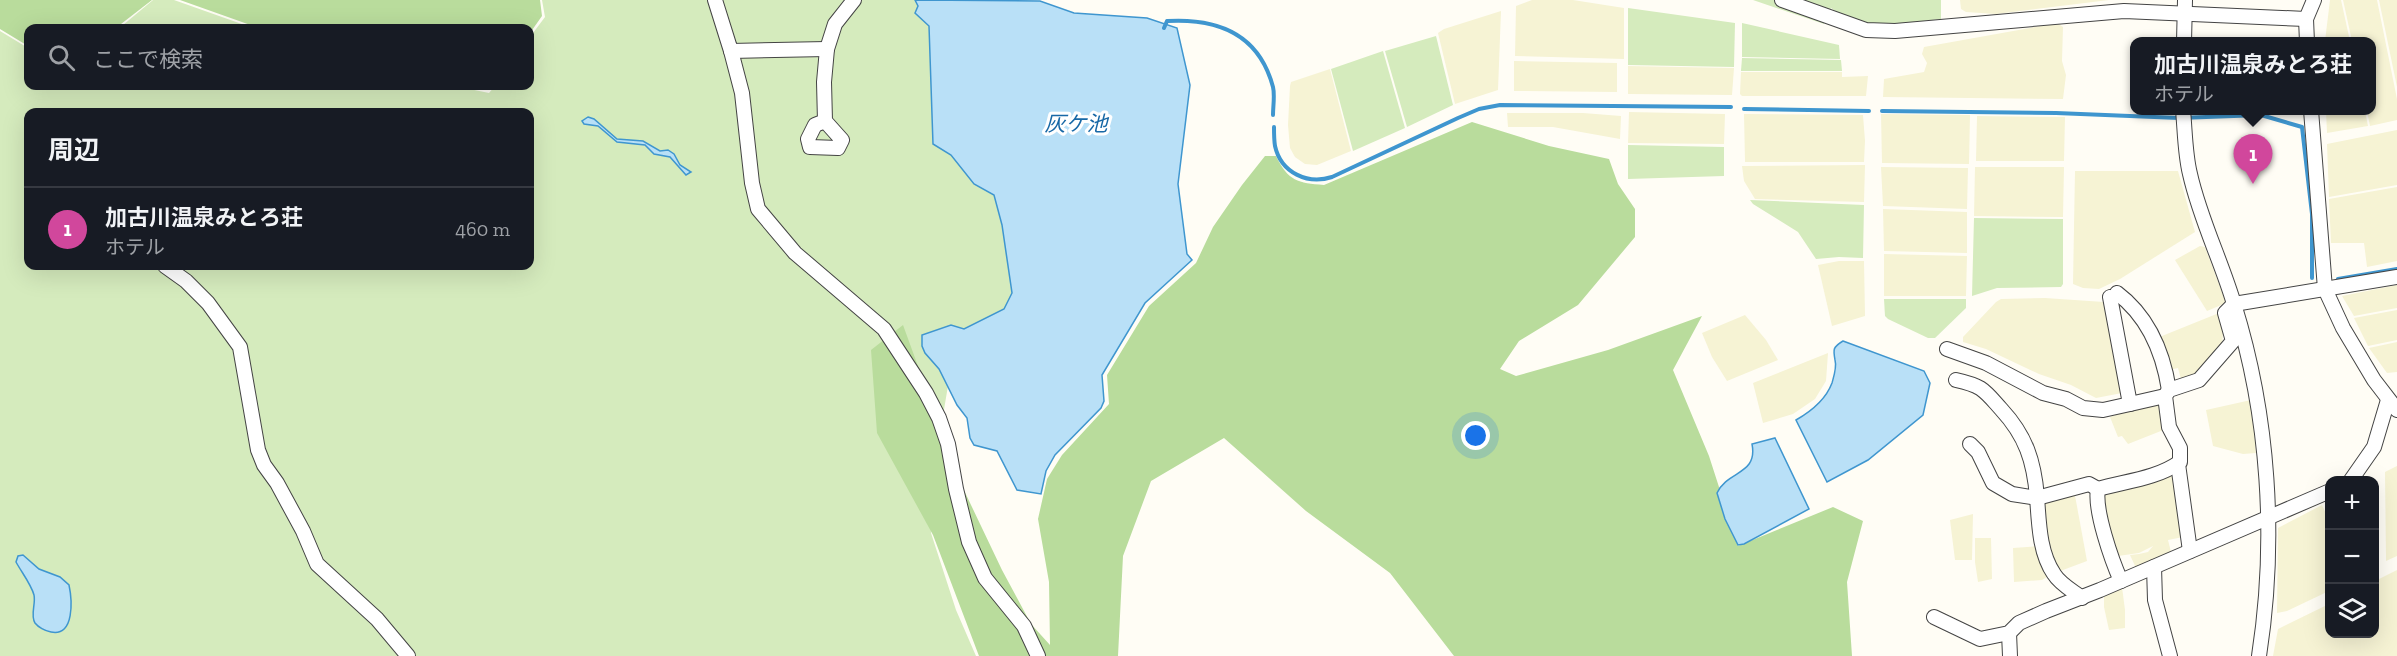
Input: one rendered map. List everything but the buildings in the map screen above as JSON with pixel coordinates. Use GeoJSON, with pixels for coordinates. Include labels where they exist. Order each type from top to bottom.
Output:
{"type":"FeatureCollection","features":[{"type":"Feature","properties":{"kind":"street"},"geometry":{"type":"LineString","coordinates":[[715,0],[742,93],[752,183],[758,209],[795,253],[884,329],[926,393],[939,418],[948,444],[969,542],[985,578],[1024,626],[1038,656]]}},
{"type":"Feature","properties":{"kind":"street"},"geometry":{"type":"LineString","coordinates":[[825,121],[824,82],[827,49],[835,24],[854,0]]}},
{"type":"Feature","properties":{"kind":"street"},"geometry":{"type":"LineString","coordinates":[[1782,0],[1866,30],[1895,31],[2124,10],[2185,7],[2306,18]]}},
{"type":"Feature","properties":{"kind":"street"},"geometry":{"type":"LineString","coordinates":[[2307,37],[2306,18],[2314,0]]}},
{"type":"Feature","properties":{"kind":"street"},"geometry":{"type":"LineString","coordinates":[[2184,37],[2185,7]]}},
{"type":"Feature","properties":{"kind":"street"},"geometry":{"type":"LineString","coordinates":[[731,51],[827,49]]}},
{"type":"Feature","properties":{"kind":"street"},"geometry":{"type":"LineString","coordinates":[[2183,115],[2189,173],[2234,303],[2256,390],[2268,518],[2266,611],[2259,656]]}},
{"type":"Feature","properties":{"kind":"street"},"geometry":{"type":"LineString","coordinates":[[2311,115],[2325,290],[2343,328],[2393,405],[2374,447],[2354,476]]}},
{"type":"Feature","properties":{"kind":"street"},"geometry":{"type":"LineString","coordinates":[[171,270],[186,281],[208,303],[240,347],[258,450],[264,465],[299,523],[317,564],[377,619],[408,656]]}},
{"type":"Feature","properties":{"kind":"street"},"geometry":{"type":"LineString","coordinates":[[1947,349],[1986,363],[2043,393],[2066,399],[2083,408],[2103,410],[2167,393],[2199,380],[2233,341],[2225,313],[2234,303],[2397,277]]}},
{"type":"Feature","properties":{"kind":"street"},"geometry":{"type":"LineString","coordinates":[[2130,404],[2114,295],[2138,311],[2155,339],[2165,366],[2169,427],[2180,448],[2178,464],[2190,551]]}},
{"type":"Feature","properties":{"kind":"street"},"geometry":{"type":"LineString","coordinates":[[1956,380],[1970,383],[1986,391],[2018,428],[2028,451],[2037,498],[2040,533],[2053,573],[2082,598]]}},
{"type":"Feature","properties":{"kind":"street"},"geometry":{"type":"LineString","coordinates":[[1970,444],[1978,452],[1993,483],[2012,494],[2037,498],[2089,484],[2098,489],[2121,482],[2140,480],[2178,464]]}},
{"type":"Feature","properties":{"kind":"street"},"geometry":{"type":"LineString","coordinates":[[2098,489],[2098,500],[2110,556],[2121,581]]}},
{"type":"Feature","properties":{"kind":"street"},"geometry":{"type":"LineString","coordinates":[[1934,617],[1980,639],[2009,633],[2019,623],[2325,493]]}},
{"type":"Feature","properties":{"kind":"street"},"geometry":{"type":"LineString","coordinates":[[2154,567],[2155,600],[2170,656]]}},
{"type":"Feature","properties":{"kind":"street"},"geometry":{"type":"LineString","coordinates":[[2009,633],[2010,656]]}},
{"type":"Feature","properties":{"kind":"shaded area"},"geometry":{"type":"Polygon","coordinates":[[[1532,0],[1573,0],[1624,8],[1624,59],[1515,56],[1516,6],[1532,0]]]}},
{"type":"Feature","properties":{"kind":"shaded area"},"geometry":{"type":"Polygon","coordinates":[[[1960,0],[2109,0],[1996,14],[1966,12],[1961,9],[1960,0]]]}},
{"type":"Feature","properties":{"kind":"shaded area"},"geometry":{"type":"Polygon","coordinates":[[[2330,0],[2341,0],[2349,37],[2325,37],[2330,0]]]}},
{"type":"Feature","properties":{"kind":"shaded area"},"geometry":{"type":"Polygon","coordinates":[[[2343,0],[2377,0],[2397,99],[2397,120],[2370,126],[2368,115],[2376,115],[2376,37],[2351,37],[2343,0]]]}},
{"type":"Feature","properties":{"kind":"shaded area"},"geometry":{"type":"Polygon","coordinates":[[[2379,0],[2397,0],[2397,87],[2379,0]]]}},
{"type":"Feature","properties":{"kind":"shaded area"},"geometry":{"type":"Polygon","coordinates":[[[1501,11],[1498,90],[1455,104],[1438,33],[1501,11]]]}},
{"type":"Feature","properties":{"kind":"shaded area"},"geometry":{"type":"Polygon","coordinates":[[[2057,23],[2063,27],[2062,61],[2066,75],[2063,99],[1883,97],[1884,79],[1924,72],[1927,63],[1922,54],[1924,47],[2057,23]]]}},
{"type":"Feature","properties":{"kind":"shaded area"},"geometry":{"type":"Polygon","coordinates":[[[1514,61],[1617,63],[1617,92],[1514,91],[1514,61]]]}},
{"type":"Feature","properties":{"kind":"shaded area"},"geometry":{"type":"Polygon","coordinates":[[[1628,66],[1734,68],[1732,95],[1628,94],[1628,66]]]}},
{"type":"Feature","properties":{"kind":"shaded area"},"geometry":{"type":"Polygon","coordinates":[[[1330,69],[1351,151],[1317,165],[1305,164],[1295,157],[1290,148],[1288,125],[1291,82],[1330,69]]]}},
{"type":"Feature","properties":{"kind":"shaded area"},"geometry":{"type":"Polygon","coordinates":[[[1741,72],[1842,72],[1842,77],[1868,76],[1866,96],[1742,96],[1740,94],[1741,72]]]}},
{"type":"Feature","properties":{"kind":"shaded area"},"geometry":{"type":"Polygon","coordinates":[[[1629,112],[1725,114],[1724,144],[1628,143],[1629,112]]]}},
{"type":"Feature","properties":{"kind":"shaded area"},"geometry":{"type":"Polygon","coordinates":[[[1507,113],[1583,113],[1621,116],[1620,139],[1553,127],[1508,127],[1507,113]]]}},
{"type":"Feature","properties":{"kind":"shaded area"},"geometry":{"type":"Polygon","coordinates":[[[1744,114],[1863,115],[1864,162],[1745,162],[1744,114]]]}},
{"type":"Feature","properties":{"kind":"shaded area"},"geometry":{"type":"Polygon","coordinates":[[[1881,114],[1970,115],[1969,164],[1882,163],[1881,114]]]}},
{"type":"Feature","properties":{"kind":"shaded area"},"geometry":{"type":"Polygon","coordinates":[[[2326,115],[2366,115],[2368,126],[2327,133],[2326,115]]]}},
{"type":"Feature","properties":{"kind":"shaded area"},"geometry":{"type":"Polygon","coordinates":[[[1977,116],[2065,117],[2064,161],[1976,161],[1977,116]]]}},
{"type":"Feature","properties":{"kind":"shaded area"},"geometry":{"type":"Polygon","coordinates":[[[2397,130],[2397,185],[2329,197],[2327,144],[2397,130]]]}},
{"type":"Feature","properties":{"kind":"shaded area"},"geometry":{"type":"Polygon","coordinates":[[[1865,165],[1864,202],[1755,199],[1744,181],[1742,166],[1865,165]]]}},
{"type":"Feature","properties":{"kind":"shaded area"},"geometry":{"type":"Polygon","coordinates":[[[1881,167],[1968,168],[1967,209],[1883,206],[1881,167]]]}},
{"type":"Feature","properties":{"kind":"shaded area"},"geometry":{"type":"Polygon","coordinates":[[[1975,167],[2064,167],[2063,217],[1974,216],[1975,167]]]}},
{"type":"Feature","properties":{"kind":"shaded area"},"geometry":{"type":"Polygon","coordinates":[[[2075,171],[2178,171],[2195,232],[2120,279],[2099,289],[2083,288],[2073,284],[2075,171]]]}},
{"type":"Feature","properties":{"kind":"shaded area"},"geometry":{"type":"Polygon","coordinates":[[[2397,187],[2397,261],[2367,267],[2364,243],[2331,243],[2329,199],[2397,187]]]}},
{"type":"Feature","properties":{"kind":"shaded area"},"geometry":{"type":"Polygon","coordinates":[[[1883,209],[1967,212],[1967,253],[1884,251],[1883,209]]]}},
{"type":"Feature","properties":{"kind":"shaded area"},"geometry":{"type":"Polygon","coordinates":[[[2200,246],[2205,247],[2226,303],[2207,311],[2175,260],[2200,246]]]}},
{"type":"Feature","properties":{"kind":"shaded area"},"geometry":{"type":"Polygon","coordinates":[[[1884,254],[1967,256],[1966,296],[1884,296],[1884,254]]]}},
{"type":"Feature","properties":{"kind":"shaded area"},"geometry":{"type":"Polygon","coordinates":[[[1839,261],[1864,261],[1865,316],[1832,326],[1818,265],[1839,261]]]}},
{"type":"Feature","properties":{"kind":"shaded area"},"geometry":{"type":"Polygon","coordinates":[[[2397,285],[2397,308],[2354,316],[2342,296],[2397,285]]]}},
{"type":"Feature","properties":{"kind":"shaded area"},"geometry":{"type":"Polygon","coordinates":[[[2045,298],[2104,302],[2122,393],[2096,398],[1986,349],[1963,342],[1963,337],[2001,299],[2045,298]]]}},
{"type":"Feature","properties":{"kind":"shaded area"},"geometry":{"type":"Polygon","coordinates":[[[2397,310],[2397,340],[2368,346],[2354,318],[2397,310]]]}},
{"type":"Feature","properties":{"kind":"shaded area"},"geometry":{"type":"Polygon","coordinates":[[[2219,313],[2223,333],[2222,346],[2196,375],[2182,383],[2178,368],[2169,370],[2157,338],[2219,313]]]}},
{"type":"Feature","properties":{"kind":"shaded area"},"geometry":{"type":"Polygon","coordinates":[[[1745,315],[1766,340],[1778,360],[1727,381],[1712,357],[1702,333],[1745,315]]]}},
{"type":"Feature","properties":{"kind":"shaded area"},"geometry":{"type":"Polygon","coordinates":[[[2397,342],[2397,372],[2387,373],[2369,348],[2397,342]]]}},
{"type":"Feature","properties":{"kind":"shaded area"},"geometry":{"type":"Polygon","coordinates":[[[1828,353],[1826,381],[1815,399],[1793,414],[1763,423],[1753,383],[1828,353]]]}},
{"type":"Feature","properties":{"kind":"shaded area"},"geometry":{"type":"Polygon","coordinates":[[[2162,399],[2166,429],[2128,444],[2122,436],[2118,437],[2110,417],[2162,399]]]}},
{"type":"Feature","properties":{"kind":"shaded area"},"geometry":{"type":"Polygon","coordinates":[[[2251,400],[2256,453],[2243,454],[2213,446],[2206,410],[2251,400]]]}},
{"type":"Feature","properties":{"kind":"shaded area"},"geometry":{"type":"Polygon","coordinates":[[[2397,466],[2397,556],[2386,561],[2385,472],[2397,466]]]}},
{"type":"Feature","properties":{"kind":"shaded area"},"geometry":{"type":"Polygon","coordinates":[[[2173,469],[2183,537],[2168,540],[2171,552],[2136,568],[2130,555],[2148,552],[2153,546],[2139,553],[2118,556],[2108,520],[2104,494],[2173,469]]]}},
{"type":"Feature","properties":{"kind":"shaded area"},"geometry":{"type":"Polygon","coordinates":[[[2074,490],[2087,561],[2055,573],[2051,562],[2042,500],[2074,490]]]}},
{"type":"Feature","properties":{"kind":"shaded area"},"geometry":{"type":"Polygon","coordinates":[[[2322,505],[2325,511],[2325,593],[2287,611],[2277,613],[2278,528],[2322,505]]]}},
{"type":"Feature","properties":{"kind":"shaded area"},"geometry":{"type":"Polygon","coordinates":[[[1973,514],[1972,560],[1955,560],[1950,520],[1973,514]]]}},
{"type":"Feature","properties":{"kind":"shaded area"},"geometry":{"type":"Polygon","coordinates":[[[1975,538],[1991,538],[1992,579],[1978,582],[1975,538]]]}},
{"type":"Feature","properties":{"kind":"shaded area"},"geometry":{"type":"Polygon","coordinates":[[[2040,546],[2050,575],[2042,580],[2014,582],[2013,548],[2040,546]]]}},
{"type":"Feature","properties":{"kind":"shaded area"},"geometry":{"type":"Polygon","coordinates":[[[2397,570],[2397,656],[2273,656],[2278,629],[2325,606],[2325,638],[2379,638],[2379,579],[2397,570]]]}},
{"type":"Feature","properties":{"kind":"shaded area"},"geometry":{"type":"Polygon","coordinates":[[[2122,587],[2125,628],[2109,630],[2104,596],[2122,587]]]}},
{"type":"Feature","properties":{"kind":"green space"},"geometry":{"type":"Polygon","coordinates":[[[0,0],[152,0],[121,24],[24,24],[24,44],[0,29],[0,0]]]}},
{"type":"Feature","properties":{"kind":"green space"},"geometry":{"type":"Polygon","coordinates":[[[153,0],[174,0],[242,24],[124,24],[153,0]]]}},
{"type":"Feature","properties":{"kind":"green space"},"geometry":{"type":"Polygon","coordinates":[[[180,0],[540,0],[542,16],[534,27],[534,24],[248,24],[180,0]]]}},
{"type":"Feature","properties":{"kind":"green space"},"geometry":{"type":"Polygon","coordinates":[[[542,0],[933,0],[998,187],[1020,299],[954,350],[930,493],[931,533],[956,610],[976,656],[0,656],[0,31],[24,46],[24,90],[474,90],[489,93],[492,90],[534,90],[534,32],[545,17],[542,0]]]}},
{"type":"Feature","properties":{"kind":"green space"},"geometry":{"type":"Polygon","coordinates":[[[1753,0],[1941,0],[1941,19],[1884,24],[1869,23],[1842,16],[1831,8],[1824,24],[1753,0]]]}},
{"type":"Feature","properties":{"kind":"green space"},"geometry":{"type":"Polygon","coordinates":[[[1628,8],[1735,23],[1734,67],[1628,65],[1628,8]]]}},
{"type":"Feature","properties":{"kind":"green space"},"geometry":{"type":"Polygon","coordinates":[[[1742,23],[1839,45],[1840,59],[1742,57],[1742,23]]]}},
{"type":"Feature","properties":{"kind":"green space"},"geometry":{"type":"Polygon","coordinates":[[[1436,36],[1453,105],[1407,127],[1385,51],[1436,36]]]}},
{"type":"Feature","properties":{"kind":"green space"},"geometry":{"type":"Polygon","coordinates":[[[1383,51],[1405,128],[1353,151],[1331,69],[1383,51]]]}},
{"type":"Feature","properties":{"kind":"green space"},"geometry":{"type":"Polygon","coordinates":[[[1742,58],[1841,60],[1842,71],[1741,71],[1742,58]]]}},
{"type":"Feature","properties":{"kind":"green space"},"geometry":{"type":"Polygon","coordinates":[[[1472,122],[1549,146],[1609,159],[1618,184],[1635,209],[1635,237],[1578,305],[1519,341],[1500,369],[1516,376],[1608,350],[1702,316],[1673,370],[1709,456],[1738,546],[1833,507],[1863,521],[1847,582],[1852,656],[1454,656],[1390,573],[1306,511],[1224,438],[1151,481],[1123,556],[1118,656],[979,656],[933,535],[877,433],[871,350],[903,325],[961,484],[1031,624],[1050,645],[1049,582],[1038,519],[1047,479],[1062,455],[1109,404],[1107,375],[1149,306],[1196,263],[1213,227],[1265,156],[1276,156],[1285,171],[1301,182],[1324,185],[1472,122]]]}},
{"type":"Feature","properties":{"kind":"green space"},"geometry":{"type":"Polygon","coordinates":[[[1628,145],[1724,147],[1724,176],[1628,179],[1628,145]]]}},
{"type":"Feature","properties":{"kind":"green space"},"geometry":{"type":"Polygon","coordinates":[[[1750,200],[1864,205],[1863,258],[1816,259],[1798,232],[1750,200]]]}},
{"type":"Feature","properties":{"kind":"green space"},"geometry":{"type":"Polygon","coordinates":[[[1974,218],[2063,219],[2063,284],[2061,287],[1997,288],[1972,296],[1974,218]]]}},
{"type":"Feature","properties":{"kind":"green space"},"geometry":{"type":"Polygon","coordinates":[[[1884,299],[1966,299],[1966,308],[1935,338],[1928,338],[1888,319],[1885,316],[1884,299]]]}},
{"type":"Feature","properties":{"kind":"water","name":"灰ケ池"},"geometry":{"type":"Polygon","coordinates":[[[915,0],[1040,1],[1074,13],[1147,18],[1177,28],[1190,85],[1178,184],[1187,254],[1192,260],[1145,303],[1102,375],[1104,401],[1101,408],[1055,455],[1046,471],[1041,494],[1017,490],[997,451],[974,445],[970,438],[967,418],[957,405],[939,369],[922,346],[922,335],[951,325],[964,329],[1004,309],[1012,293],[1002,225],[994,195],[974,184],[951,155],[933,144],[929,26],[915,13],[918,6],[915,0]]]}},
{"type":"Feature","properties":{"kind":"water"},"geometry":{"type":"Polygon","coordinates":[[[588,117],[594,119],[617,139],[643,141],[660,151],[668,150],[674,154],[680,165],[691,172],[686,175],[670,157],[654,154],[645,145],[617,142],[598,126],[584,124],[582,121],[588,117]]]}},
{"type":"Feature","properties":{"kind":"water"},"geometry":{"type":"Polygon","coordinates":[[[1843,341],[1924,371],[1930,383],[1923,415],[1868,460],[1827,482],[1796,420],[1817,404],[1829,389],[1836,363],[1834,349],[1843,341]]]}},
{"type":"Feature","properties":{"kind":"water"},"geometry":{"type":"Polygon","coordinates":[[[1775,438],[1809,509],[1744,544],[1738,545],[1725,519],[1717,493],[1728,480],[1751,461],[1752,444],[1775,438]]]}},
{"type":"Feature","properties":{"kind":"water"},"geometry":{"type":"Polygon","coordinates":[[[23,555],[39,569],[60,577],[69,585],[70,616],[64,629],[59,632],[46,631],[35,623],[34,595],[16,562],[18,556],[23,555]]]}},
{"type":"Feature","properties":{"kind":"waterway"},"geometry":{"type":"LineString","coordinates":[[1164,28],[1167,21],[1203,23],[1234,33],[1247,42],[1267,69],[1274,90],[1273,115]]}},
{"type":"Feature","properties":{"kind":"waterway"},"geometry":{"type":"LineString","coordinates":[[1274,127],[1278,155],[1289,170],[1305,178],[1323,179],[1332,177],[1479,109],[1500,105],[1731,107]]}},
{"type":"Feature","properties":{"kind":"waterway"},"geometry":{"type":"LineString","coordinates":[[1744,109],[1869,111]]}},
{"type":"Feature","properties":{"kind":"waterway"},"geometry":{"type":"LineString","coordinates":[[1882,111],[2056,113],[2179,118],[2261,115],[2302,127],[2312,214],[2312,278]]}},
{"type":"Feature","properties":{"kind":"waterway"},"geometry":{"type":"LineString","coordinates":[[2338,279],[2397,269]]}},
{"type":"Feature","properties":{"kind":"place","name":"加古川温泉みとろ荘"},"geometry":{"type":"Point","coordinates":[2253,184]}}]}
